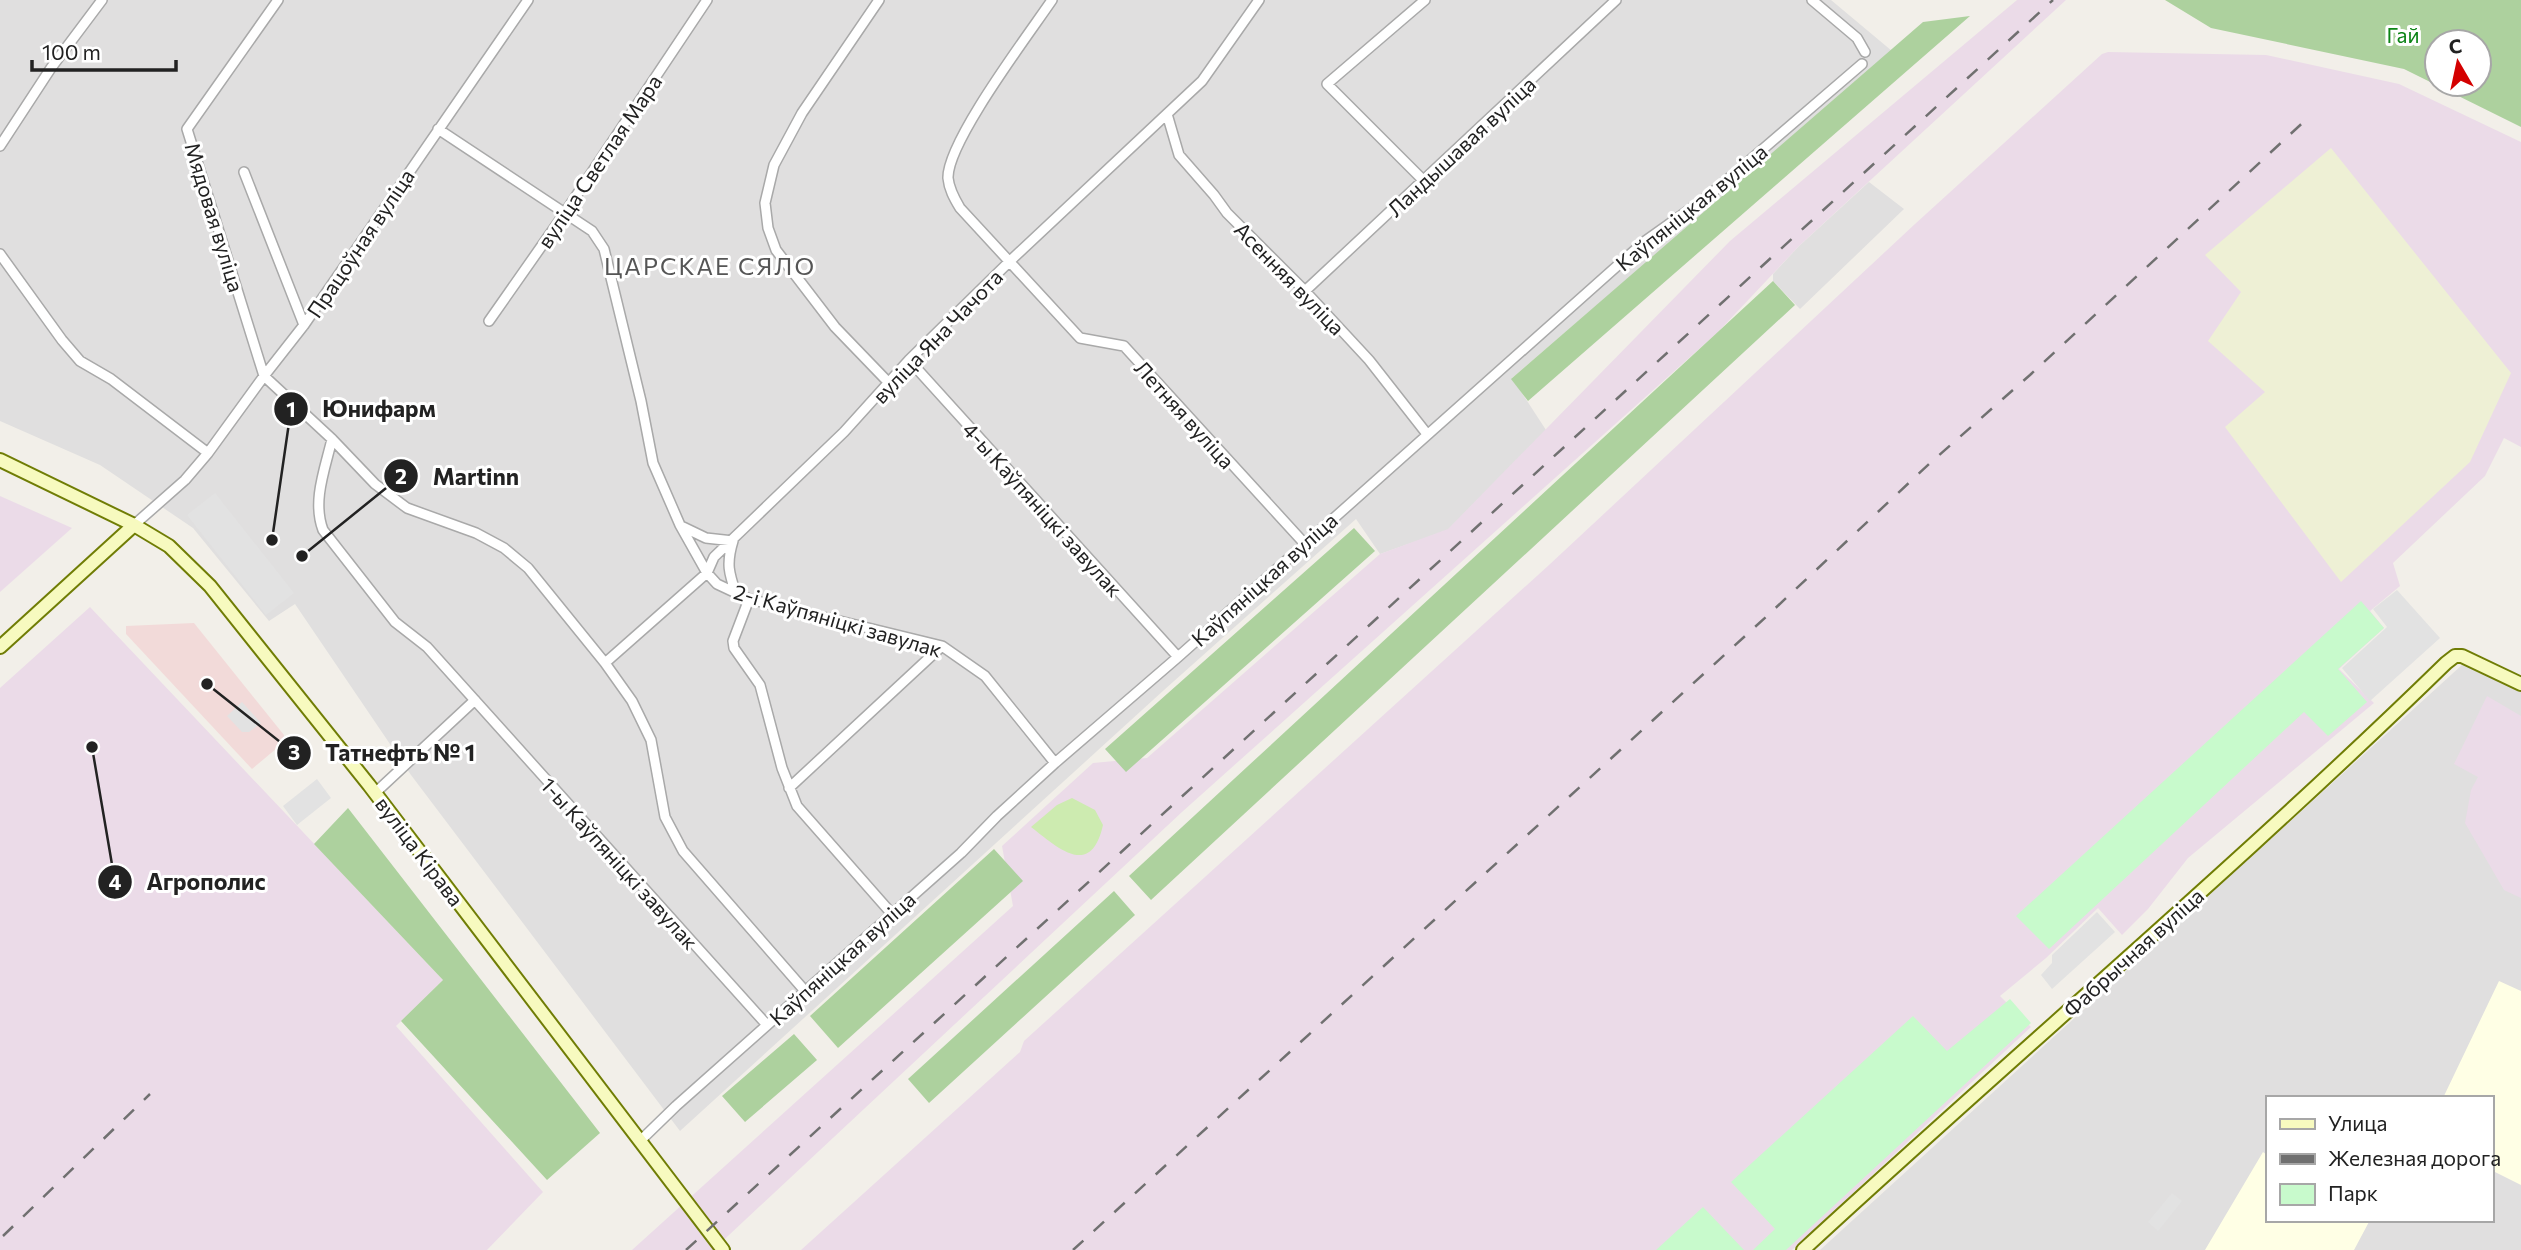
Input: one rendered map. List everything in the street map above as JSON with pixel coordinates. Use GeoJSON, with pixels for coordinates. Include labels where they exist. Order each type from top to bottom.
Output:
{"type":"FeatureCollection","features":[{"type":"Feature","properties":{"kind":"main road","name":"вуліца Кірава"},"geometry":{"type":"LineString","coordinates":[[0,460],[134,525],[169,546],[210,586],[375,793],[723,1250]]}},
{"type":"Feature","properties":{"kind":"main road"},"geometry":{"type":"LineString","coordinates":[[0,648],[134,525]]}},
{"type":"Feature","properties":{"kind":"main road","name":"Фабрычная вуліца"},"geometry":{"type":"LineString","coordinates":[[1803,1250],[1921,1140],[2206,888],[2446,663],[2455,656],[2462,656],[2521,684]]}},
{"type":"Feature","properties":{"kind":"street"},"geometry":{"type":"LineString","coordinates":[[0,146],[51,68],[102,0]]}},
{"type":"Feature","properties":{"kind":"street","name":"Мядовая вуліца"},"geometry":{"type":"LineString","coordinates":[[264,376],[187,129],[278,0]]}},
{"type":"Feature","properties":{"kind":"street","name":"Працоўная вуліца"},"geometry":{"type":"LineString","coordinates":[[134,525],[185,480],[208,453],[304,325],[528,0]]}},
{"type":"Feature","properties":{"kind":"street","name":"вуліца Светлая Мара"},"geometry":{"type":"LineString","coordinates":[[489,321],[707,0]]}},
{"type":"Feature","properties":{"kind":"street"},"geometry":{"type":"LineString","coordinates":[[879,0],[802,113],[774,165],[765,203],[768,228],[776,250],[835,327],[889,383]]}},
{"type":"Feature","properties":{"kind":"street","name":"Летняя вуліца"},"geometry":{"type":"LineString","coordinates":[[1052,0],[964,131],[948,176],[951,192],[960,208],[1080,338],[1124,346],[1304,543]]}},
{"type":"Feature","properties":{"kind":"street","name":"вуліца Яна Чачота"},"geometry":{"type":"LineString","coordinates":[[605,663],[707,573],[714,558],[844,432],[909,360],[1202,81],[1259,0]]}},
{"type":"Feature","properties":{"kind":"street"},"geometry":{"type":"LineString","coordinates":[[1424,181],[1327,84],[1425,0]]}},
{"type":"Feature","properties":{"kind":"street","name":"Ландышавая вуліца"},"geometry":{"type":"LineString","coordinates":[[1306,291],[1616,0]]}},
{"type":"Feature","properties":{"kind":"street"},"geometry":{"type":"LineString","coordinates":[[1812,0],[1857,38],[1865,52]]}},
{"type":"Feature","properties":{"kind":"street","name":"Каўпяніцкая вуліца"},"geometry":{"type":"LineString","coordinates":[[640,1141],[961,853],[1055,763],[1644,242],[1706,198],[1862,64]]}},
{"type":"Feature","properties":{"kind":"street","name":"Асенняя вуліца"},"geometry":{"type":"LineString","coordinates":[[1167,114],[1179,155],[1227,213],[1306,291],[1369,360],[1427,434]]}},
{"type":"Feature","properties":{"kind":"street","name":"2-і Каўпяніцкі завулак"},"geometry":{"type":"LineString","coordinates":[[438,129],[592,231],[604,249],[641,401],[653,463],[680,525],[707,573],[717,584],[749,599],[942,646],[985,676],[1055,763]]}},
{"type":"Feature","properties":{"kind":"street"},"geometry":{"type":"LineString","coordinates":[[244,172],[304,325]]}},
{"type":"Feature","properties":{"kind":"street"},"geometry":{"type":"LineString","coordinates":[[0,254],[80,361],[111,379],[208,453]]}},
{"type":"Feature","properties":{"kind":"street","name":"4-ы Каўпяніцкі завулак"},"geometry":{"type":"LineString","coordinates":[[909,360],[1178,657]]}},
{"type":"Feature","properties":{"kind":"street"},"geometry":{"type":"LineString","coordinates":[[264,376],[332,439],[375,484],[407,508],[476,533],[504,548],[528,568],[605,663],[632,701],[651,740],[665,817],[683,851],[805,991]]}},
{"type":"Feature","properties":{"kind":"street","name":"1-ы Каўпяніцкі завулак"},"geometry":{"type":"LineString","coordinates":[[332,439],[318,502],[317,516],[323,530],[395,622],[427,647],[767,1025]]}},
{"type":"Feature","properties":{"kind":"street"},"geometry":{"type":"LineString","coordinates":[[680,525],[706,538],[733,541],[728,559],[729,573],[736,594]]}},
{"type":"Feature","properties":{"kind":"street"},"geometry":{"type":"LineString","coordinates":[[749,599],[733,641],[741,660],[760,685],[782,768],[797,806],[892,914]]}},
{"type":"Feature","properties":{"kind":"street"},"geometry":{"type":"LineString","coordinates":[[789,788],[942,646]]}},
{"type":"Feature","properties":{"kind":"street"},"geometry":{"type":"LineString","coordinates":[[375,793],[475,700]]}},
{"type":"Feature","properties":{"kind":"shaded area"},"geometry":{"type":"Polygon","coordinates":[[[0,0],[1831,0],[1892,51],[1512,378],[1546,430],[1448,530],[1380,554],[1356,519],[680,1131],[411,775],[295,604],[269,621],[193,528],[100,465],[0,421],[0,0]]]}},
{"type":"Feature","properties":{"kind":"shaded area"},"geometry":{"type":"Polygon","coordinates":[[[2017,0],[2066,0],[1799,246],[1718,332],[1182,812],[713,1250],[632,1250],[1013,906],[1002,846],[1093,763],[1147,758],[1380,554],[1448,529],[1730,241],[2017,0]]]}},
{"type":"Feature","properties":{"kind":"shaded area"},"geometry":{"type":"Polygon","coordinates":[[[2102,54],[2266,55],[2399,84],[2423,95],[2423,98],[2428,98],[2521,142],[2521,447],[2504,438],[2485,476],[2393,563],[2400,586],[2370,611],[2384,628],[2339,669],[2374,703],[2188,858],[2148,909],[2122,935],[2098,908],[2046,958],[2000,996],[2031,1027],[1792,1250],[801,1250],[1020,1052],[1024,1041],[1549,565],[2102,54]]]}},
{"type":"Feature","properties":{"kind":"shaded area"},"geometry":{"type":"Polygon","coordinates":[[[2331,148],[2511,373],[2470,462],[2341,582],[2225,427],[2265,392],[2208,341],[2241,292],[2205,255],[2331,148]]]}},
{"type":"Feature","properties":{"kind":"shaded area"},"geometry":{"type":"Polygon","coordinates":[[[1869,182],[1904,209],[1800,309],[1773,281],[1773,274],[1799,246],[1869,182]]]}},
{"type":"Feature","properties":{"kind":"shaded area"},"geometry":{"type":"Polygon","coordinates":[[[215,493],[294,593],[266,615],[187,515],[215,493]]]}},
{"type":"Feature","properties":{"kind":"shaded area"},"geometry":{"type":"Polygon","coordinates":[[[0,496],[72,528],[0,592],[0,496]]]}},
{"type":"Feature","properties":{"kind":"shaded area"},"geometry":{"type":"Polygon","coordinates":[[[2397,590],[2440,638],[2370,701],[2342,668],[2387,627],[2373,609],[2397,590]]]}},
{"type":"Feature","properties":{"kind":"shaded area"},"geometry":{"type":"Polygon","coordinates":[[[90,607],[443,980],[396,1026],[543,1192],[487,1250],[0,1250],[0,688],[90,607]]]}},
{"type":"Feature","properties":{"kind":"shaded area"},"geometry":{"type":"Polygon","coordinates":[[[194,623],[284,735],[283,743],[252,769],[126,634],[126,626],[194,623]]]}},
{"type":"Feature","properties":{"kind":"shaded area"},"geometry":{"type":"Polygon","coordinates":[[[2463,664],[2521,691],[2521,1250],[1820,1250],[2463,664]]]}},
{"type":"Feature","properties":{"kind":"shaded area"},"geometry":{"type":"Polygon","coordinates":[[[2487,696],[2521,716],[2521,898],[2504,890],[2465,823],[2471,790],[2478,777],[2454,764],[2487,696]]]}},
{"type":"Feature","properties":{"kind":"shaded area"},"geometry":{"type":"Polygon","coordinates":[[[242,702],[261,723],[249,732],[242,732],[227,716],[242,702]]]}},
{"type":"Feature","properties":{"kind":"shaded area"},"geometry":{"type":"Polygon","coordinates":[[[317,779],[331,798],[297,825],[283,806],[317,779]]]}},
{"type":"Feature","properties":{"kind":"shaded area"},"geometry":{"type":"Polygon","coordinates":[[[2097,912],[2115,932],[2052,989],[2041,975],[2052,963],[2052,955],[2097,912]]]}},
{"type":"Feature","properties":{"kind":"shaded area"},"geometry":{"type":"Polygon","coordinates":[[[2499,981],[2521,991],[2521,1185],[2493,1171],[2493,1096],[2444,1096],[2499,981]]]}},
{"type":"Feature","properties":{"kind":"shaded area"},"geometry":{"type":"Polygon","coordinates":[[[2263,1152],[2266,1154],[2266,1222],[2369,1222],[2354,1250],[2205,1250],[2263,1152]]]}},
{"type":"Feature","properties":{"kind":"shaded area"},"geometry":{"type":"Polygon","coordinates":[[[2172,1193],[2182,1201],[2158,1231],[2148,1222],[2172,1193]]]}},
{"type":"Feature","properties":{"kind":"green space","name":"Гай"},"geometry":{"type":"Polygon","coordinates":[[[2165,0],[2521,0],[2521,127],[2462,98],[2493,98],[2493,28],[2423,28],[2423,78],[2404,69],[2211,28],[2165,0]]]}},
{"type":"Feature","properties":{"kind":"green space"},"geometry":{"type":"Polygon","coordinates":[[[1970,16],[1528,401],[1511,379],[1923,22],[1970,16]]]}},
{"type":"Feature","properties":{"kind":"green space"},"geometry":{"type":"Polygon","coordinates":[[[1773,281],[1795,305],[1151,900],[1129,876],[1773,281]]]}},
{"type":"Feature","properties":{"kind":"green space"},"geometry":{"type":"Polygon","coordinates":[[[1354,528],[1375,551],[1126,772],[1105,749],[1354,528]]]}},
{"type":"Feature","properties":{"kind":"green space"},"geometry":{"type":"Polygon","coordinates":[[[2361,601],[2384,628],[2338,669],[2367,702],[2328,736],[2304,712],[2049,949],[2016,916],[2361,601]]]}},
{"type":"Feature","properties":{"kind":"green space"},"geometry":{"type":"Polygon","coordinates":[[[1072,798],[1095,810],[1103,825],[1098,841],[1090,851],[1082,855],[1062,850],[1031,827],[1057,805],[1072,798]]]}},
{"type":"Feature","properties":{"kind":"green space"},"geometry":{"type":"Polygon","coordinates":[[[348,808],[600,1133],[547,1180],[401,1021],[443,980],[314,844],[348,808]]]}},
{"type":"Feature","properties":{"kind":"green space"},"geometry":{"type":"Polygon","coordinates":[[[994,849],[1023,881],[838,1048],[810,1016],[994,849]]]}},
{"type":"Feature","properties":{"kind":"green space"},"geometry":{"type":"Polygon","coordinates":[[[1114,891],[1135,915],[929,1103],[908,1079],[1114,891]]]}},
{"type":"Feature","properties":{"kind":"green space"},"geometry":{"type":"Polygon","coordinates":[[[2010,999],[2031,1023],[1786,1250],[1753,1250],[1775,1229],[1731,1182],[1913,1016],[1947,1051],[2010,999]]]}},
{"type":"Feature","properties":{"kind":"green space"},"geometry":{"type":"Polygon","coordinates":[[[794,1034],[817,1060],[745,1122],[722,1096],[794,1034]]]}},
{"type":"Feature","properties":{"kind":"green space"},"geometry":{"type":"Polygon","coordinates":[[[1703,1207],[1744,1250],[1656,1250],[1703,1207]]]}},
{"type":"Feature","properties":{"kind":"railway"},"geometry":{"type":"LineString","coordinates":[[686,1250],[2053,0]]}},
{"type":"Feature","properties":{"kind":"railway"},"geometry":{"type":"LineString","coordinates":[[1073,1250],[2310,116]]}},
{"type":"Feature","properties":{"kind":"railway"},"geometry":{"type":"LineString","coordinates":[[3,1236],[150,1094]]}},
{"type":"Feature","properties":{"kind":"place","name":"Юнифарм"},"geometry":{"type":"Point","coordinates":[272,540]}},
{"type":"Feature","properties":{"kind":"place","name":"Martinn"},"geometry":{"type":"Point","coordinates":[302,556]}},
{"type":"Feature","properties":{"kind":"place","name":"Татнефть № 1"},"geometry":{"type":"Point","coordinates":[207,684]}},
{"type":"Feature","properties":{"kind":"place","name":"Агрополис"},"geometry":{"type":"Point","coordinates":[92,747]}},
{"type":"Feature","properties":{"kind":"district","name":"ЦАРСКАЕ СЯЛО"},"geometry":{"type":"Point","coordinates":[710,265]}}]}
